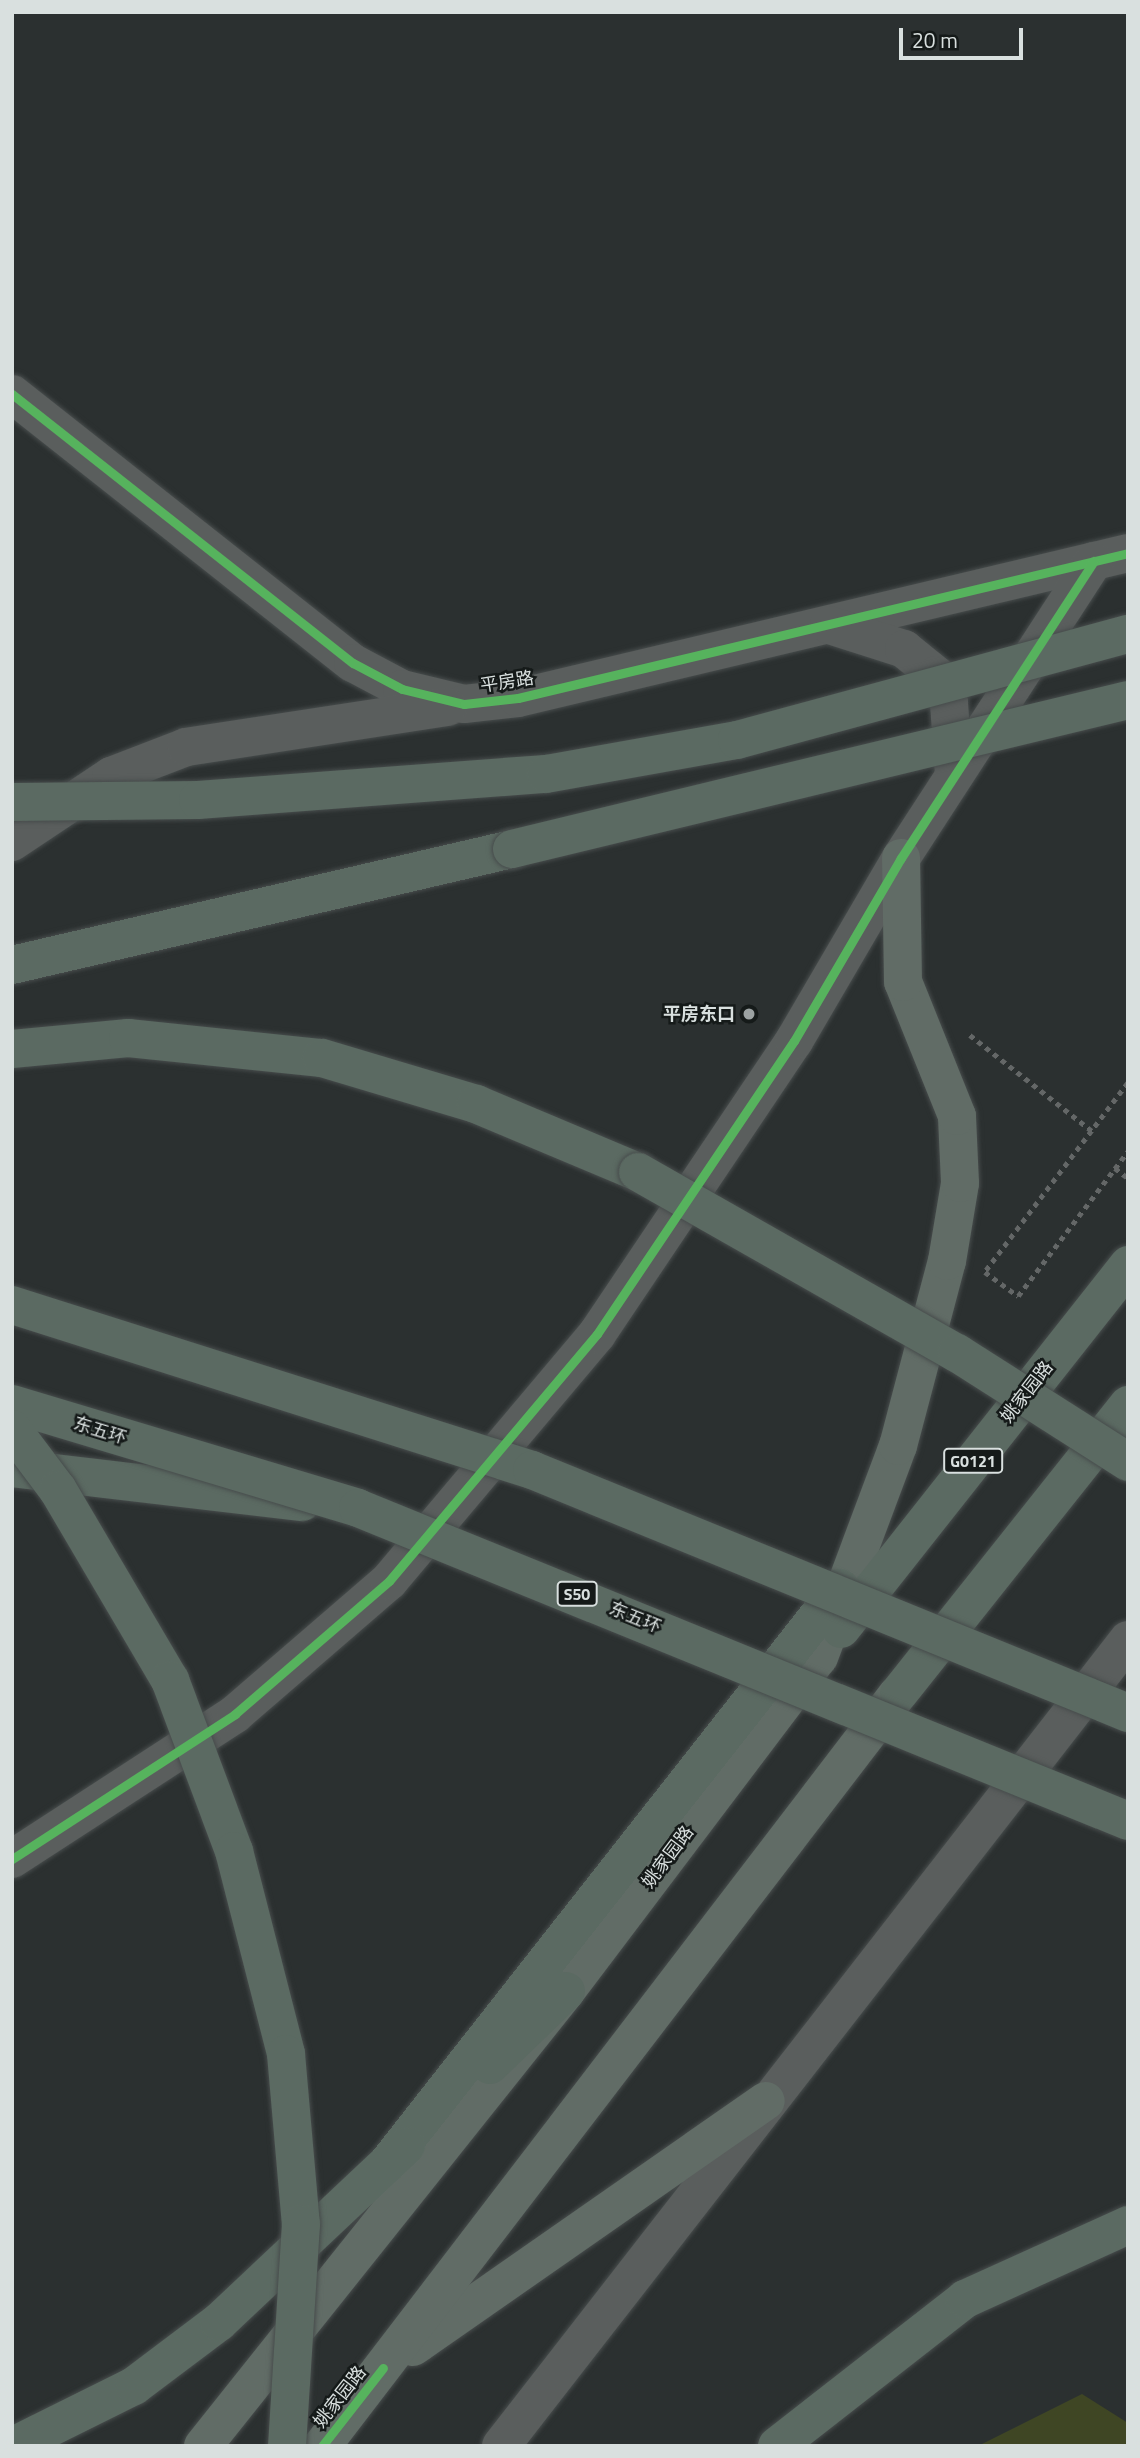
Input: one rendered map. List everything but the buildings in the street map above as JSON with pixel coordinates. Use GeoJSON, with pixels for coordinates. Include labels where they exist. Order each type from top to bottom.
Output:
{"type":"FeatureCollection","features":[{"type":"Feature","properties":{"kind":"highway"},"geometry":{"type":"LineString","coordinates":[[12,802],[198,800],[546,774],[737,740],[1128,634]]}},
{"type":"Feature","properties":{"kind":"highway"},"geometry":{"type":"LineString","coordinates":[[12,965],[512,849],[1128,700]]}},
{"type":"Feature","properties":{"kind":"highway"},"geometry":{"type":"LineString","coordinates":[[12,1049],[128,1038],[322,1058],[476,1104],[638,1172],[957,1353],[1128,1462]]}},
{"type":"Feature","properties":{"kind":"highway","name":"姚家园路"},"geometry":{"type":"LineString","coordinates":[[819,1657],[1128,1265]]}},
{"type":"Feature","properties":{"kind":"highway"},"geometry":{"type":"LineString","coordinates":[[12,1305],[532,1470],[1128,1713]]}},
{"type":"Feature","properties":{"kind":"highway","name":"东五环"},"geometry":{"type":"LineString","coordinates":[[12,1404],[358,1508],[1128,1821]]}},
{"type":"Feature","properties":{"kind":"highway","name":"姚家园路"},"geometry":{"type":"LineString","coordinates":[[899,1693],[1128,1405]]}},
{"type":"Feature","properties":{"kind":"highway"},"geometry":{"type":"LineString","coordinates":[[12,1429],[58,1490],[170,1680],[234,1851],[286,2054],[299,2198],[287,2446]]}},
{"type":"Feature","properties":{"kind":"highway"},"geometry":{"type":"LineString","coordinates":[[12,1468],[358,1508]]}},
{"type":"Feature","properties":{"kind":"highway"},"geometry":{"type":"LineString","coordinates":[[387,2164],[840,1588]]}},
{"type":"Feature","properties":{"kind":"highway"},"geometry":{"type":"LineString","coordinates":[[13,2446],[134,2386],[208,2330],[387,2164],[566,1991]]}},
{"type":"Feature","properties":{"kind":"highway"},"geometry":{"type":"LineString","coordinates":[[777,2446],[965,2299],[1128,2225]]}},
{"type":"Feature","properties":{"kind":"main road"},"geometry":{"type":"LineString","coordinates":[[819,1657],[840,1588],[898,1446],[947,1261],[960,1183],[957,1116],[903,982],[901,858]]}},
{"type":"Feature","properties":{"kind":"main road","name":"姚家园路"},"geometry":{"type":"LineString","coordinates":[[202,2446],[566,1991],[819,1657]]}},
{"type":"Feature","properties":{"kind":"main road","name":"姚家园路"},"geometry":{"type":"LineString","coordinates":[[322,2446],[899,1693]]}},
{"type":"Feature","properties":{"kind":"main road"},"geometry":{"type":"LineString","coordinates":[[383,2368],[766,2101]]}},
{"type":"Feature","properties":{"kind":"street","name":"平房路"},"geometry":{"type":"LineString","coordinates":[[12,394],[353,663],[402,689],[464,704],[518,698],[1111,557]]}},
{"type":"Feature","properties":{"kind":"street"},"geometry":{"type":"LineString","coordinates":[[12,1859],[235,1714],[389,1581],[597,1334],[794,1041],[901,858],[954,776],[1111,557]]}},
{"type":"Feature","properties":{"kind":"street"},"geometry":{"type":"LineString","coordinates":[[827,624],[904,649],[936,675],[949,704],[954,776]]}},
{"type":"Feature","properties":{"kind":"street"},"geometry":{"type":"LineString","coordinates":[[12,842],[111,776],[186,747],[464,704]]}},
{"type":"Feature","properties":{"kind":"street"},"geometry":{"type":"LineString","coordinates":[[501,2446],[766,2101],[1128,1640]]}},
{"type":"Feature","properties":{"kind":"path"},"geometry":{"type":"LineString","coordinates":[[966,1032],[1092,1131]]}},
{"type":"Feature","properties":{"kind":"path"},"geometry":{"type":"LineString","coordinates":[[1128,1083],[985,1272],[1018,1296],[1128,1151]]}},
{"type":"Feature","properties":{"kind":"path"},"geometry":{"type":"LineString","coordinates":[[1115,1168],[1128,1178]]}},
{"type":"Feature","properties":{"kind":"green space"},"geometry":{"type":"Polygon","coordinates":[[[1082,2394],[1128,2423],[1128,2446],[978,2446],[1082,2394]]]}},
{"type":"Feature","properties":{"kind":"cycle path"},"geometry":{"type":"LineString","coordinates":[[12,394],[353,663],[402,689],[464,704],[518,698],[1128,553]]}},
{"type":"Feature","properties":{"kind":"cycle path"},"geometry":{"type":"LineString","coordinates":[[12,1859],[235,1714],[389,1581],[597,1334],[794,1041],[901,858],[1094,561]]}},
{"type":"Feature","properties":{"kind":"cycle path"},"geometry":{"type":"LineString","coordinates":[[322,2446],[383,2368]]}},
{"type":"Feature","properties":{"kind":"place","name":"平房东口"},"geometry":{"type":"Point","coordinates":[749,1014]}}]}
